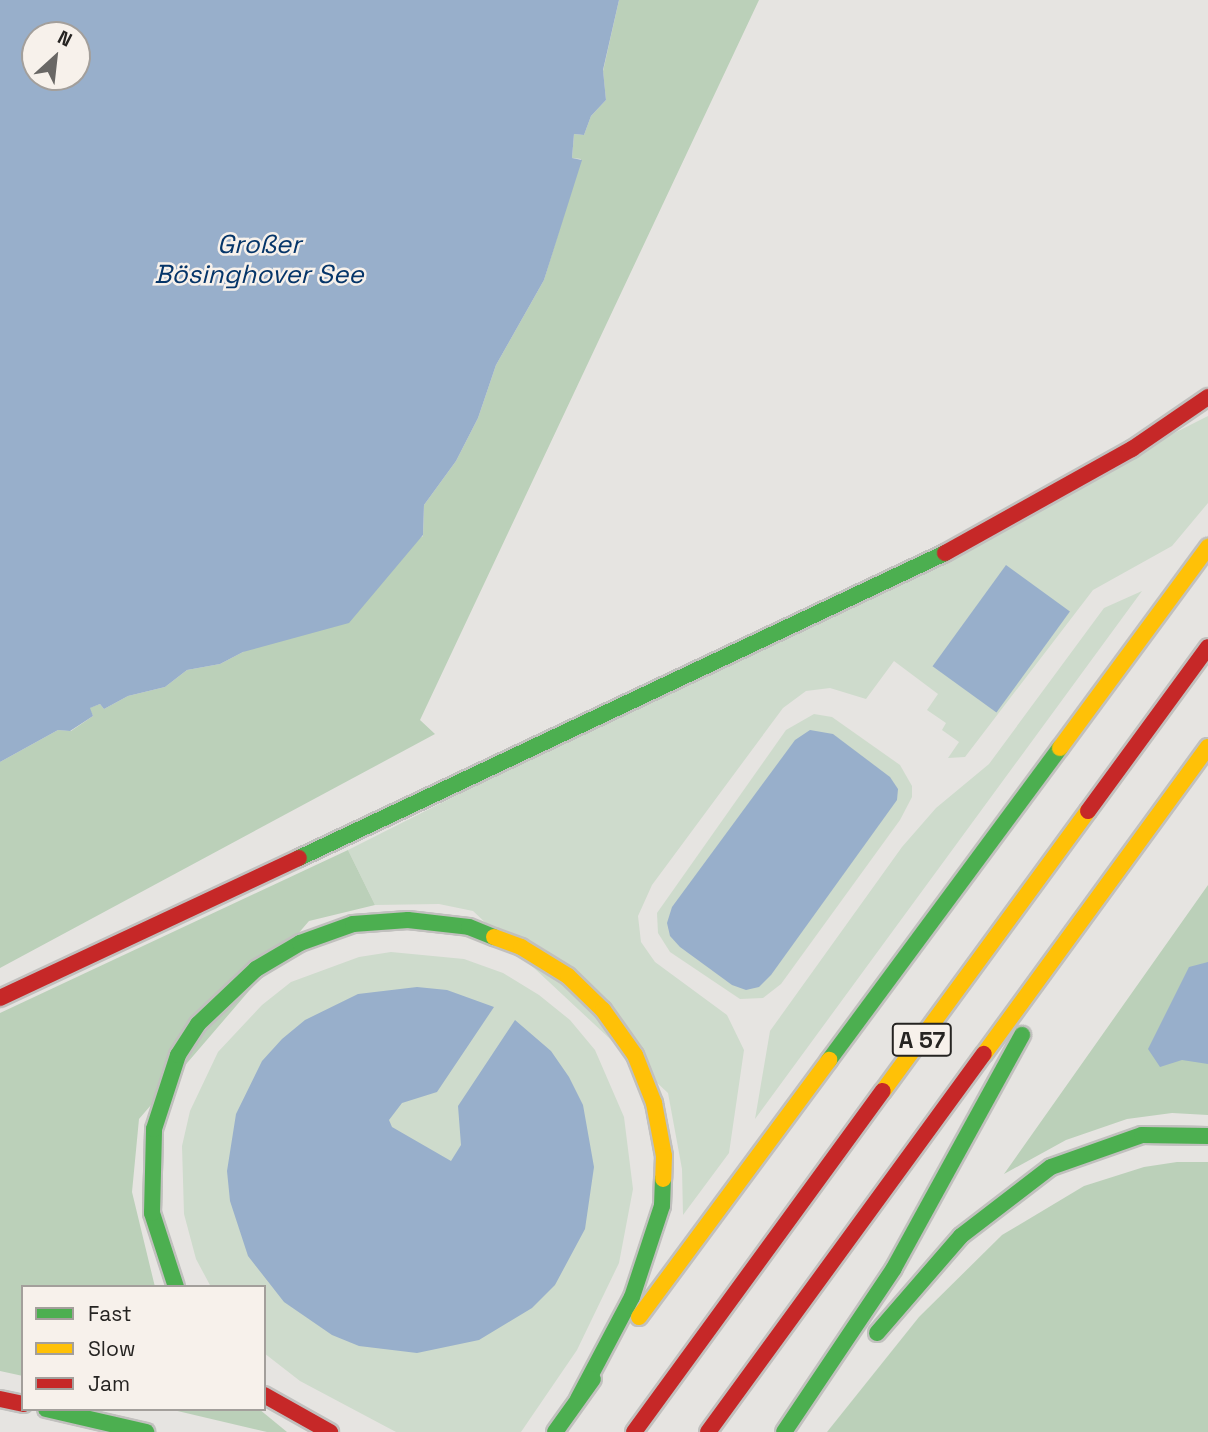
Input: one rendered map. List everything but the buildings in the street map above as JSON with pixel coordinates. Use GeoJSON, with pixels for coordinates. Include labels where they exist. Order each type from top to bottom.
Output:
{"type":"FeatureCollection","features":[{"type":"Feature","properties":{"kind":"highway"},"geometry":{"type":"LineString","coordinates":[[0,998],[864,594],[1010,521],[1132,449],[1208,397]]}},
{"type":"Feature","properties":{"kind":"highway"},"geometry":{"type":"LineString","coordinates":[[555,1432],[1208,547]]}},
{"type":"Feature","properties":{"kind":"highway","name":"A 57"},"geometry":{"type":"LineString","coordinates":[[634,1432],[1208,647]]}},
{"type":"Feature","properties":{"kind":"highway","name":"A 57"},"geometry":{"type":"LineString","coordinates":[[708,1432],[1208,747]]}},
{"type":"Feature","properties":{"kind":"highway"},"geometry":{"type":"LineString","coordinates":[[784,1432],[894,1268],[1099,897]]}},
{"type":"Feature","properties":{"kind":"highway"},"geometry":{"type":"LineString","coordinates":[[175,1285],[152,1213],[150,1170],[164,1090],[198,1024],[256,969],[300,943],[353,924],[408,920],[469,927],[521,947],[568,975],[603,1010],[635,1055],[654,1103],[664,1156],[662,1206],[632,1297],[578,1399]]}},
{"type":"Feature","properties":{"kind":"highway"},"geometry":{"type":"LineString","coordinates":[[790,1432],[961,1236],[1051,1167],[1142,1135],[1208,1136]]}},
{"type":"Feature","properties":{"kind":"highway"},"geometry":{"type":"LineString","coordinates":[[266,1396],[330,1432]]}},
{"type":"Feature","properties":{"kind":"highway"},"geometry":{"type":"LineString","coordinates":[[0,1399],[21,1404]]}},
{"type":"Feature","properties":{"kind":"highway"},"geometry":{"type":"LineString","coordinates":[[55,1411],[146,1432]]}},
{"type":"Feature","properties":{"kind":"green space"},"geometry":{"type":"Polygon","coordinates":[[[619,0],[759,0],[420,720],[435,734],[0,968],[0,762],[58,730],[71,731],[93,716],[89,708],[100,704],[104,709],[128,696],[165,687],[187,670],[220,664],[243,652],[423,536],[424,505],[456,461],[478,418],[496,365],[544,280],[581,159],[572,158],[574,134],[584,135],[591,116],[606,100],[603,71],[619,0]]]}},
{"type":"Feature","properties":{"kind":"green space"},"geometry":{"type":"Polygon","coordinates":[[[1208,416],[1208,503],[1172,546],[1093,590],[965,757],[948,758],[959,742],[942,730],[946,723],[927,710],[938,694],[894,661],[866,699],[830,688],[806,691],[783,708],[652,885],[638,916],[641,942],[655,962],[727,1015],[744,1050],[729,1153],[683,1215],[682,1169],[668,1093],[473,911],[439,904],[375,905],[348,850],[1208,416]]]}},
{"type":"Feature","properties":{"kind":"green space"},"geometry":{"type":"Polygon","coordinates":[[[1142,591],[755,1119],[770,1031],[902,847],[936,808],[989,764],[1104,608],[1142,591]]]}},
{"type":"Feature","properties":{"kind":"green space"},"geometry":{"type":"Polygon","coordinates":[[[814,714],[832,717],[900,765],[912,786],[912,797],[900,820],[781,984],[763,998],[740,999],[670,952],[658,933],[657,913],[786,730],[814,714]]]}},
{"type":"Feature","properties":{"kind":"green space"},"geometry":{"type":"Polygon","coordinates":[[[348,850],[375,905],[309,921],[139,1119],[132,1192],[155,1285],[21,1285],[21,1376],[0,1371],[0,1013],[348,850]]]}},
{"type":"Feature","properties":{"kind":"green space"},"geometry":{"type":"Polygon","coordinates":[[[1208,885],[1208,1115],[1172,1113],[1127,1119],[1066,1140],[1004,1174],[1208,885]]]}},
{"type":"Feature","properties":{"kind":"green space"},"geometry":{"type":"Polygon","coordinates":[[[391,952],[464,959],[503,973],[539,995],[570,1020],[595,1050],[624,1117],[633,1189],[619,1263],[577,1350],[521,1432],[396,1432],[300,1381],[266,1355],[266,1285],[210,1285],[196,1259],[184,1214],[182,1146],[190,1111],[218,1052],[262,1005],[291,982],[359,957],[391,952]]]}},
{"type":"Feature","properties":{"kind":"green space"},"geometry":{"type":"Polygon","coordinates":[[[1177,1162],[1208,1162],[1208,1432],[827,1432],[919,1317],[1002,1235],[1084,1186],[1144,1167],[1177,1162]]]}},
{"type":"Feature","properties":{"kind":"green space"},"geometry":{"type":"Polygon","coordinates":[[[178,1411],[261,1411],[287,1432],[267,1432],[178,1411]]]}},
{"type":"Feature","properties":{"kind":"water","name":"Großer Bösinghover See"},"geometry":{"type":"Polygon","coordinates":[[[0,0],[619,0],[603,70],[606,100],[591,116],[584,135],[574,134],[572,158],[582,160],[544,280],[496,365],[478,418],[456,461],[424,505],[423,535],[349,623],[243,652],[220,664],[187,670],[165,687],[128,696],[104,709],[100,704],[90,708],[93,716],[70,731],[58,730],[0,762],[0,0]]]}},
{"type":"Feature","properties":{"kind":"water"},"geometry":{"type":"Polygon","coordinates":[[[1006,565],[1070,611],[996,713],[933,666],[1006,565]]]}},
{"type":"Feature","properties":{"kind":"water"},"geometry":{"type":"Polygon","coordinates":[[[810,730],[833,734],[890,777],[898,789],[897,800],[771,975],[759,987],[746,990],[732,985],[680,947],[670,936],[667,923],[672,907],[795,740],[810,730]]]}},
{"type":"Feature","properties":{"kind":"water"},"geometry":{"type":"Polygon","coordinates":[[[1208,962],[1208,1064],[1182,1060],[1160,1067],[1148,1049],[1189,967],[1208,962]]]}},
{"type":"Feature","properties":{"kind":"water"},"geometry":{"type":"Polygon","coordinates":[[[417,987],[447,990],[494,1007],[437,1092],[402,1103],[389,1120],[392,1127],[451,1161],[461,1145],[458,1106],[515,1020],[551,1051],[569,1077],[583,1105],[594,1167],[585,1229],[555,1285],[532,1308],[479,1340],[417,1353],[359,1346],[332,1335],[284,1302],[248,1256],[230,1201],[227,1171],[236,1114],[262,1061],[282,1039],[305,1020],[358,994],[417,987]]]}},
{"type":"Feature","properties":{"kind":"traffic: fast"},"geometry":{"type":"LineString","coordinates":[[299,858],[945,553]]}},
{"type":"Feature","properties":{"kind":"traffic: fast"},"geometry":{"type":"LineString","coordinates":[[829,1060],[1060,748]]}},
{"type":"Feature","properties":{"kind":"traffic: fast"},"geometry":{"type":"LineString","coordinates":[[175,1285],[152,1213],[154,1129],[178,1055],[198,1024],[256,969],[300,943],[353,924],[408,920],[469,927],[494,937]]}},
{"type":"Feature","properties":{"kind":"traffic: fast"},"geometry":{"type":"LineString","coordinates":[[784,1432],[894,1268],[1022,1035]]}},
{"type":"Feature","properties":{"kind":"traffic: fast"},"geometry":{"type":"LineString","coordinates":[[877,1333],[961,1236],[1051,1167],[1142,1135],[1208,1136]]}},
{"type":"Feature","properties":{"kind":"traffic: fast"},"geometry":{"type":"LineString","coordinates":[[578,1399],[632,1297],[662,1206],[663,1179]]}},
{"type":"Feature","properties":{"kind":"traffic: fast"},"geometry":{"type":"LineString","coordinates":[[555,1432],[593,1379]]}},
{"type":"Feature","properties":{"kind":"traffic: fast"},"geometry":{"type":"LineString","coordinates":[[55,1411],[146,1432]]}},
{"type":"Feature","properties":{"kind":"traffic: slow"},"geometry":{"type":"LineString","coordinates":[[1060,748],[1208,547]]}},
{"type":"Feature","properties":{"kind":"traffic: slow"},"geometry":{"type":"LineString","coordinates":[[984,1054],[1208,747]]}},
{"type":"Feature","properties":{"kind":"traffic: slow"},"geometry":{"type":"LineString","coordinates":[[883,1091],[1088,811]]}},
{"type":"Feature","properties":{"kind":"traffic: slow"},"geometry":{"type":"LineString","coordinates":[[494,937],[521,947],[568,976],[603,1010],[635,1055],[654,1103],[664,1156],[663,1179]]}},
{"type":"Feature","properties":{"kind":"traffic: slow"},"geometry":{"type":"LineString","coordinates":[[639,1317],[829,1060]]}},
{"type":"Feature","properties":{"kind":"traffic: jam"},"geometry":{"type":"LineString","coordinates":[[945,553],[1132,449],[1208,397]]}},
{"type":"Feature","properties":{"kind":"traffic: jam"},"geometry":{"type":"LineString","coordinates":[[1088,811],[1208,647]]}},
{"type":"Feature","properties":{"kind":"traffic: jam"},"geometry":{"type":"LineString","coordinates":[[0,998],[299,858]]}},
{"type":"Feature","properties":{"kind":"traffic: jam"},"geometry":{"type":"LineString","coordinates":[[708,1432],[984,1054]]}},
{"type":"Feature","properties":{"kind":"traffic: jam"},"geometry":{"type":"LineString","coordinates":[[634,1432],[883,1091]]}},
{"type":"Feature","properties":{"kind":"traffic: jam"},"geometry":{"type":"LineString","coordinates":[[266,1396],[330,1432]]}},
{"type":"Feature","properties":{"kind":"traffic: jam"},"geometry":{"type":"LineString","coordinates":[[0,1399],[21,1404]]}}]}
